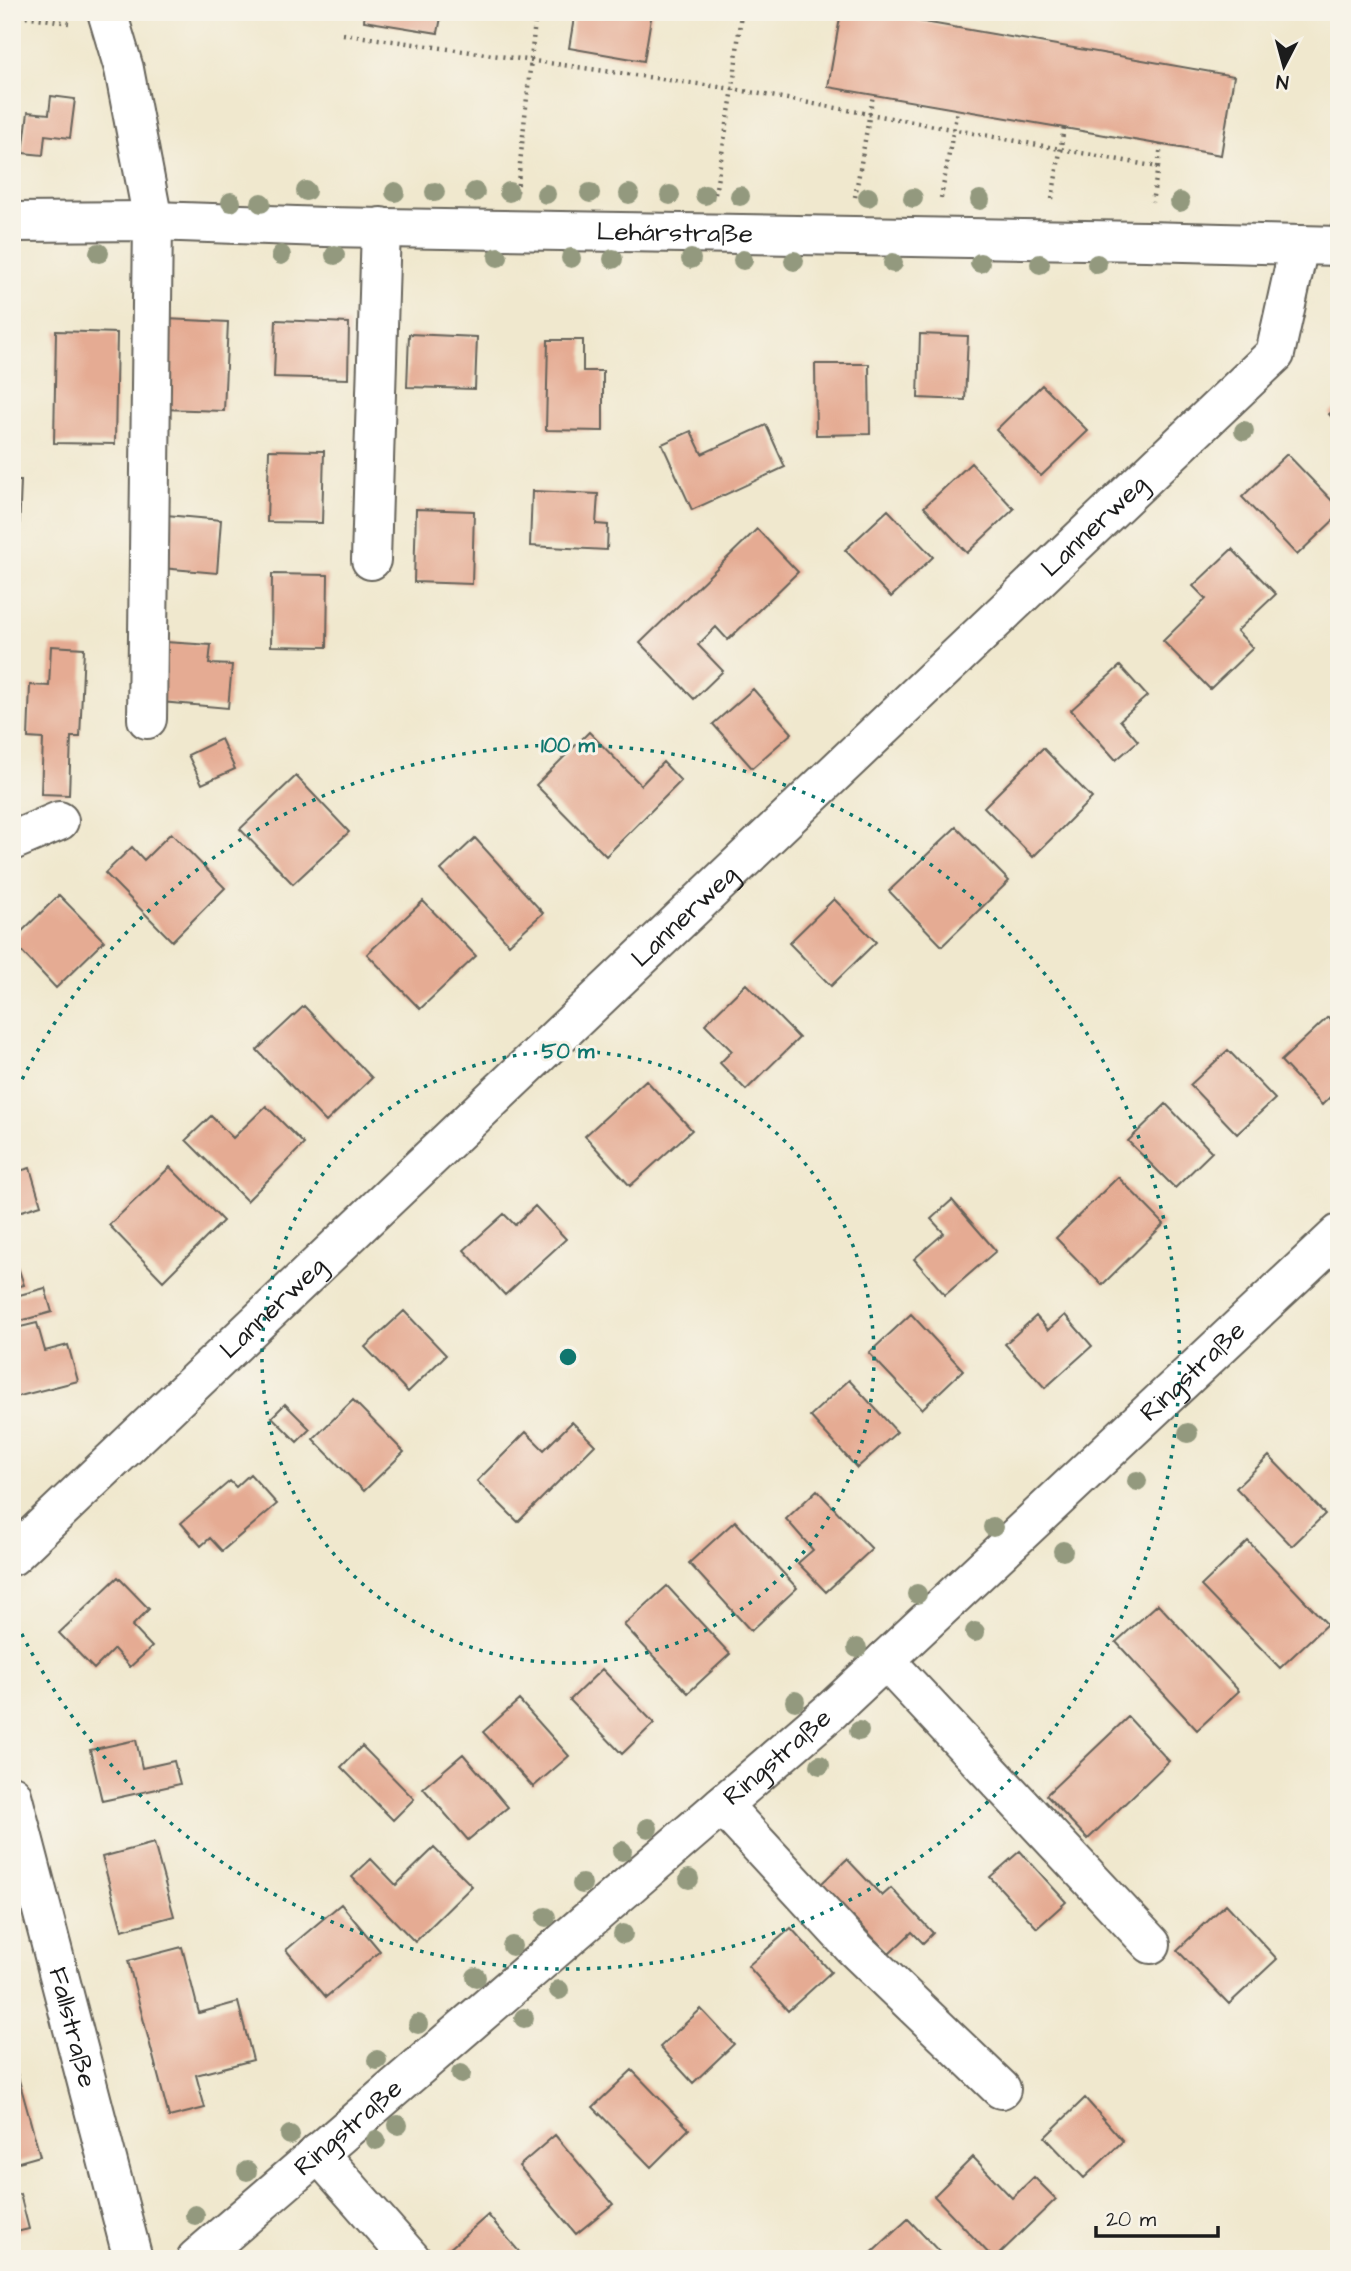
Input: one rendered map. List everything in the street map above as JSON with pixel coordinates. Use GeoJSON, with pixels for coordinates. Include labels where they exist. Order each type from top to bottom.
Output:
{"type":"FeatureCollection","features":[{"type":"Feature","properties":{"kind":"street"},"geometry":{"type":"LineString","coordinates":[[109,21],[124,69],[153,221],[147,719]]}},
{"type":"Feature","properties":{"kind":"street","name":"Lehárstraße"},"geometry":{"type":"LineString","coordinates":[[12,222],[153,221],[381,228],[709,232],[1339,246]]}},
{"type":"Feature","properties":{"kind":"street"},"geometry":{"type":"LineString","coordinates":[[371,560],[381,228]]}},
{"type":"Feature","properties":{"kind":"street","name":"Lannerweg"},"geometry":{"type":"LineString","coordinates":[[12,1556],[1275,354],[1299,246]]}},
{"type":"Feature","properties":{"kind":"street"},"geometry":{"type":"LineString","coordinates":[[12,841],[59,821]]}},
{"type":"Feature","properties":{"kind":"street","name":"Ringstraße"},"geometry":{"type":"LineString","coordinates":[[197,2258],[832,1710],[1339,1234]]}},
{"type":"Feature","properties":{"kind":"street"},"geometry":{"type":"LineString","coordinates":[[885,1660],[1151,1944]]}},
{"type":"Feature","properties":{"kind":"street","name":"Fallstraße"},"geometry":{"type":"LineString","coordinates":[[12,1795],[133,2259]]}},
{"type":"Feature","properties":{"kind":"street"},"geometry":{"type":"LineString","coordinates":[[722,1805],[852,1946],[1001,2089]]}},
{"type":"Feature","properties":{"kind":"street"},"geometry":{"type":"LineString","coordinates":[[318,2153],[411,2259]]}},
{"type":"Feature","properties":{"kind":"path"},"geometry":{"type":"LineString","coordinates":[[514,230],[536,12]]}},
{"type":"Feature","properties":{"kind":"path"},"geometry":{"type":"LineString","coordinates":[[709,232],[733,89],[741,12]]}},
{"type":"Feature","properties":{"kind":"path"},"geometry":{"type":"LineString","coordinates":[[12,14],[109,21]]}},
{"type":"Feature","properties":{"kind":"path"},"geometry":{"type":"LineString","coordinates":[[343,34],[733,89],[1158,166]]}},
{"type":"Feature","properties":{"kind":"path"},"geometry":{"type":"LineString","coordinates":[[848,235],[873,95]]}},
{"type":"Feature","properties":{"kind":"path"},"geometry":{"type":"LineString","coordinates":[[934,237],[957,110]]}},
{"type":"Feature","properties":{"kind":"path"},"geometry":{"type":"LineString","coordinates":[[1045,239],[1064,128]]}},
{"type":"Feature","properties":{"kind":"path"},"geometry":{"type":"LineString","coordinates":[[1146,241],[1161,145]]}},
{"type":"Feature","properties":{"kind":"building"},"geometry":{"type":"Polygon","coordinates":[[[365,12],[442,12],[438,33],[364,21],[365,12]]]}},
{"type":"Feature","properties":{"kind":"building"},"geometry":{"type":"Polygon","coordinates":[[[575,12],[652,12],[644,61],[569,48],[575,12]]]}},
{"type":"Feature","properties":{"kind":"building"},"geometry":{"type":"Polygon","coordinates":[[[841,12],[867,12],[1234,76],[1221,155],[828,87],[841,12]]]}},
{"type":"Feature","properties":{"kind":"building"},"geometry":{"type":"Polygon","coordinates":[[[51,96],[75,99],[70,138],[45,135],[43,155],[23,153],[28,112],[49,114],[51,96]]]}},
{"type":"Feature","properties":{"kind":"building"},"geometry":{"type":"Polygon","coordinates":[[[166,319],[228,322],[224,411],[162,409],[166,319]]]}},
{"type":"Feature","properties":{"kind":"building"},"geometry":{"type":"Polygon","coordinates":[[[276,320],[349,323],[348,379],[274,377],[276,320]]]}},
{"type":"Feature","properties":{"kind":"building"},"geometry":{"type":"Polygon","coordinates":[[[56,331],[117,333],[115,444],[54,443],[56,331]]]}},
{"type":"Feature","properties":{"kind":"building"},"geometry":{"type":"Polygon","coordinates":[[[409,334],[477,337],[475,389],[407,387],[409,334]]]}},
{"type":"Feature","properties":{"kind":"building"},"geometry":{"type":"Polygon","coordinates":[[[920,334],[968,336],[965,400],[918,398],[920,334]]]}},
{"type":"Feature","properties":{"kind":"building"},"geometry":{"type":"Polygon","coordinates":[[[548,340],[583,340],[583,371],[603,371],[603,431],[546,430],[548,340]]]}},
{"type":"Feature","properties":{"kind":"building"},"geometry":{"type":"Polygon","coordinates":[[[815,364],[869,364],[870,434],[816,435],[815,364]]]}},
{"type":"Feature","properties":{"kind":"building"},"geometry":{"type":"Polygon","coordinates":[[[1042,385],[1088,431],[1041,476],[996,430],[1042,385]]]}},
{"type":"Feature","properties":{"kind":"building"},"geometry":{"type":"Polygon","coordinates":[[[1339,406],[1339,425],[1329,414],[1339,406]]]}},
{"type":"Feature","properties":{"kind":"building"},"geometry":{"type":"Polygon","coordinates":[[[766,425],[785,467],[692,510],[662,444],[691,431],[702,454],[766,425]]]}},
{"type":"Feature","properties":{"kind":"building"},"geometry":{"type":"Polygon","coordinates":[[[269,450],[324,451],[322,523],[267,522],[269,450]]]}},
{"type":"Feature","properties":{"kind":"building"},"geometry":{"type":"Polygon","coordinates":[[[1287,454],[1339,508],[1339,515],[1297,555],[1242,497],[1287,454]]]}},
{"type":"Feature","properties":{"kind":"building"},"geometry":{"type":"Polygon","coordinates":[[[971,463],[1014,509],[967,553],[924,507],[971,463]]]}},
{"type":"Feature","properties":{"kind":"building"},"geometry":{"type":"Polygon","coordinates":[[[12,481],[21,481],[19,532],[12,532],[12,481]]]}},
{"type":"Feature","properties":{"kind":"building"},"geometry":{"type":"Polygon","coordinates":[[[532,491],[598,494],[596,524],[608,525],[607,550],[530,546],[532,491]]]}},
{"type":"Feature","properties":{"kind":"building"},"geometry":{"type":"Polygon","coordinates":[[[416,509],[474,511],[472,584],[414,582],[416,509]]]}},
{"type":"Feature","properties":{"kind":"building"},"geometry":{"type":"Polygon","coordinates":[[[888,510],[933,557],[891,597],[845,550],[888,510]]]}},
{"type":"Feature","properties":{"kind":"building"},"geometry":{"type":"Polygon","coordinates":[[[166,515],[221,520],[217,573],[162,568],[166,515]]]}},
{"type":"Feature","properties":{"kind":"building"},"geometry":{"type":"Polygon","coordinates":[[[757,529],[798,572],[728,640],[716,627],[698,645],[723,671],[694,699],[640,643],[757,529]]]}},
{"type":"Feature","properties":{"kind":"building"},"geometry":{"type":"Polygon","coordinates":[[[1232,549],[1276,594],[1237,631],[1253,648],[1210,689],[1163,641],[1206,599],[1193,586],[1232,549]]]}},
{"type":"Feature","properties":{"kind":"building"},"geometry":{"type":"Polygon","coordinates":[[[272,574],[328,575],[327,647],[271,646],[272,574]]]}},
{"type":"Feature","properties":{"kind":"building"},"geometry":{"type":"Polygon","coordinates":[[[165,642],[211,645],[209,664],[232,665],[228,708],[161,702],[165,642]]]}},
{"type":"Feature","properties":{"kind":"building"},"geometry":{"type":"Polygon","coordinates":[[[51,646],[84,648],[80,737],[71,737],[69,795],[41,794],[43,739],[28,738],[30,685],[49,686],[51,646]]]}},
{"type":"Feature","properties":{"kind":"building"},"geometry":{"type":"Polygon","coordinates":[[[1120,666],[1147,696],[1120,720],[1138,741],[1116,760],[1071,710],[1120,666]]]}},
{"type":"Feature","properties":{"kind":"building"},"geometry":{"type":"Polygon","coordinates":[[[753,689],[792,733],[752,768],[713,724],[753,689]]]}},
{"type":"Feature","properties":{"kind":"building"},"geometry":{"type":"Polygon","coordinates":[[[589,732],[641,785],[663,762],[681,781],[606,856],[536,785],[589,732]]]}},
{"type":"Feature","properties":{"kind":"building"},"geometry":{"type":"Polygon","coordinates":[[[221,739],[235,769],[202,784],[188,755],[221,739]]]}},
{"type":"Feature","properties":{"kind":"building"},"geometry":{"type":"Polygon","coordinates":[[[1043,748],[1092,798],[1033,857],[984,807],[1043,748]]]}},
{"type":"Feature","properties":{"kind":"building"},"geometry":{"type":"Polygon","coordinates":[[[296,776],[349,832],[293,884],[240,829],[296,776]]]}},
{"type":"Feature","properties":{"kind":"building"},"geometry":{"type":"Polygon","coordinates":[[[956,827],[1009,881],[942,946],[889,891],[956,827]]]}},
{"type":"Feature","properties":{"kind":"building"},"geometry":{"type":"Polygon","coordinates":[[[171,833],[225,888],[172,941],[105,873],[132,847],[144,860],[171,833]]]}},
{"type":"Feature","properties":{"kind":"building"},"geometry":{"type":"Polygon","coordinates":[[[475,838],[543,913],[509,944],[441,870],[475,838]]]}},
{"type":"Feature","properties":{"kind":"building"},"geometry":{"type":"Polygon","coordinates":[[[59,895],[104,941],[56,988],[12,941],[59,895]]]}},
{"type":"Feature","properties":{"kind":"building"},"geometry":{"type":"Polygon","coordinates":[[[834,899],[876,942],[831,986],[789,943],[834,899]]]}},
{"type":"Feature","properties":{"kind":"building"},"geometry":{"type":"Polygon","coordinates":[[[423,901],[476,956],[420,1009],[367,954],[423,901]]]}},
{"type":"Feature","properties":{"kind":"building"},"geometry":{"type":"Polygon","coordinates":[[[746,984],[799,1038],[746,1090],[720,1063],[732,1051],[705,1024],[746,984]]]}},
{"type":"Feature","properties":{"kind":"building"},"geometry":{"type":"Polygon","coordinates":[[[304,1006],[372,1078],[326,1122],[257,1050],[304,1006]]]}},
{"type":"Feature","properties":{"kind":"building"},"geometry":{"type":"Polygon","coordinates":[[[1328,1017],[1339,1029],[1339,1088],[1322,1105],[1281,1061],[1328,1017]]]}},
{"type":"Feature","properties":{"kind":"building"},"geometry":{"type":"Polygon","coordinates":[[[1228,1050],[1275,1099],[1237,1134],[1190,1085],[1228,1050]]]}},
{"type":"Feature","properties":{"kind":"building"},"geometry":{"type":"Polygon","coordinates":[[[646,1080],[692,1130],[630,1186],[585,1136],[646,1080]]]}},
{"type":"Feature","properties":{"kind":"building"},"geometry":{"type":"Polygon","coordinates":[[[1166,1104],[1212,1152],[1175,1188],[1128,1141],[1166,1104]]]}},
{"type":"Feature","properties":{"kind":"building"},"geometry":{"type":"Polygon","coordinates":[[[266,1106],[304,1144],[247,1201],[186,1140],[211,1116],[233,1138],[266,1106]]]}},
{"type":"Feature","properties":{"kind":"building"},"geometry":{"type":"Polygon","coordinates":[[[170,1167],[223,1221],[163,1281],[109,1225],[170,1167]]]}},
{"type":"Feature","properties":{"kind":"building"},"geometry":{"type":"Polygon","coordinates":[[[30,1168],[41,1205],[12,1214],[12,1173],[30,1168]]]}},
{"type":"Feature","properties":{"kind":"building"},"geometry":{"type":"Polygon","coordinates":[[[1118,1177],[1164,1224],[1102,1285],[1056,1238],[1118,1177]]]}},
{"type":"Feature","properties":{"kind":"building"},"geometry":{"type":"Polygon","coordinates":[[[952,1200],[996,1251],[945,1295],[914,1259],[944,1233],[931,1219],[952,1200]]]}},
{"type":"Feature","properties":{"kind":"building"},"geometry":{"type":"Polygon","coordinates":[[[535,1206],[566,1239],[505,1295],[464,1250],[504,1214],[515,1225],[535,1206]]]}},
{"type":"Feature","properties":{"kind":"building"},"geometry":{"type":"Polygon","coordinates":[[[12,1249],[24,1285],[12,1288],[12,1249]]]}},
{"type":"Feature","properties":{"kind":"building"},"geometry":{"type":"Polygon","coordinates":[[[45,1288],[52,1312],[13,1323],[12,1297],[45,1288]]]}},
{"type":"Feature","properties":{"kind":"building"},"geometry":{"type":"Polygon","coordinates":[[[404,1311],[446,1355],[408,1392],[365,1347],[404,1311]]]}},
{"type":"Feature","properties":{"kind":"building"},"geometry":{"type":"Polygon","coordinates":[[[911,1314],[963,1370],[922,1409],[869,1353],[911,1314]]]}},
{"type":"Feature","properties":{"kind":"building"},"geometry":{"type":"Polygon","coordinates":[[[1065,1315],[1092,1346],[1045,1388],[1005,1344],[1036,1316],[1048,1330],[1065,1315]]]}},
{"type":"Feature","properties":{"kind":"building"},"geometry":{"type":"Polygon","coordinates":[[[37,1323],[45,1351],[68,1345],[78,1381],[12,1398],[12,1329],[37,1323]]]}},
{"type":"Feature","properties":{"kind":"building"},"geometry":{"type":"Polygon","coordinates":[[[849,1380],[897,1432],[857,1468],[810,1416],[849,1380]]]}},
{"type":"Feature","properties":{"kind":"building"},"geometry":{"type":"Polygon","coordinates":[[[353,1400],[404,1452],[364,1491],[313,1439],[353,1400]]]}},
{"type":"Feature","properties":{"kind":"building"},"geometry":{"type":"Polygon","coordinates":[[[285,1404],[310,1429],[297,1442],[272,1417],[285,1404]]]}},
{"type":"Feature","properties":{"kind":"building"},"geometry":{"type":"Polygon","coordinates":[[[572,1422],[595,1445],[518,1522],[477,1481],[526,1432],[544,1450],[572,1422]]]}},
{"type":"Feature","properties":{"kind":"building"},"geometry":{"type":"Polygon","coordinates":[[[1269,1456],[1325,1514],[1292,1546],[1236,1488],[1269,1456]]]}},
{"type":"Feature","properties":{"kind":"building"},"geometry":{"type":"Polygon","coordinates":[[[250,1474],[277,1504],[222,1551],[210,1538],[201,1546],[181,1523],[230,1481],[236,1487],[250,1474]]]}},
{"type":"Feature","properties":{"kind":"building"},"geometry":{"type":"Polygon","coordinates":[[[817,1490],[872,1549],[826,1592],[798,1563],[813,1550],[786,1519],[817,1490]]]}},
{"type":"Feature","properties":{"kind":"building"},"geometry":{"type":"Polygon","coordinates":[[[735,1521],[797,1588],[751,1631],[689,1563],[735,1521]]]}},
{"type":"Feature","properties":{"kind":"building"},"geometry":{"type":"Polygon","coordinates":[[[1248,1541],[1327,1624],[1280,1668],[1201,1586],[1248,1541]]]}},
{"type":"Feature","properties":{"kind":"building"},"geometry":{"type":"Polygon","coordinates":[[[118,1577],[149,1609],[132,1626],[152,1647],[130,1667],[114,1649],[94,1669],[59,1633],[118,1577]]]}},
{"type":"Feature","properties":{"kind":"building"},"geometry":{"type":"Polygon","coordinates":[[[667,1586],[730,1654],[688,1693],[624,1625],[667,1586]]]}},
{"type":"Feature","properties":{"kind":"building"},"geometry":{"type":"Polygon","coordinates":[[[1158,1604],[1239,1691],[1197,1730],[1116,1642],[1158,1604]]]}},
{"type":"Feature","properties":{"kind":"building"},"geometry":{"type":"Polygon","coordinates":[[[602,1669],[654,1723],[622,1754],[570,1700],[602,1669]]]}},
{"type":"Feature","properties":{"kind":"building"},"geometry":{"type":"Polygon","coordinates":[[[519,1700],[569,1756],[533,1787],[483,1732],[519,1700]]]}},
{"type":"Feature","properties":{"kind":"building"},"geometry":{"type":"Polygon","coordinates":[[[1128,1717],[1169,1761],[1088,1839],[1046,1795],[1128,1717]]]}},
{"type":"Feature","properties":{"kind":"building"},"geometry":{"type":"Polygon","coordinates":[[[136,1740],[142,1768],[174,1761],[180,1784],[102,1801],[90,1750],[136,1740]]]}},
{"type":"Feature","properties":{"kind":"building"},"geometry":{"type":"Polygon","coordinates":[[[362,1746],[414,1799],[393,1820],[341,1767],[362,1746]]]}},
{"type":"Feature","properties":{"kind":"building"},"geometry":{"type":"Polygon","coordinates":[[[463,1754],[508,1807],[468,1840],[423,1788],[463,1754]]]}},
{"type":"Feature","properties":{"kind":"building"},"geometry":{"type":"Polygon","coordinates":[[[154,1843],[174,1916],[122,1930],[102,1857],[154,1843]]]}},
{"type":"Feature","properties":{"kind":"building"},"geometry":{"type":"Polygon","coordinates":[[[434,1848],[472,1886],[415,1942],[352,1877],[371,1859],[396,1885],[434,1848]]]}},
{"type":"Feature","properties":{"kind":"building"},"geometry":{"type":"Polygon","coordinates":[[[1020,1851],[1066,1902],[1037,1928],[990,1877],[1020,1851]]]}},
{"type":"Feature","properties":{"kind":"building"},"geometry":{"type":"Polygon","coordinates":[[[847,1859],[882,1896],[891,1888],[933,1933],[923,1943],[912,1932],[889,1954],[821,1884],[847,1859]]]}},
{"type":"Feature","properties":{"kind":"building"},"geometry":{"type":"Polygon","coordinates":[[[341,1904],[380,1951],[326,1997],[286,1950],[341,1904]]]}},
{"type":"Feature","properties":{"kind":"building"},"geometry":{"type":"Polygon","coordinates":[[[1226,1904],[1277,1959],[1229,2004],[1177,1950],[1226,1904]]]}},
{"type":"Feature","properties":{"kind":"building"},"geometry":{"type":"Polygon","coordinates":[[[791,1928],[831,1972],[788,2011],[748,1966],[791,1928]]]}},
{"type":"Feature","properties":{"kind":"building"},"geometry":{"type":"Polygon","coordinates":[[[182,1947],[199,2013],[238,2002],[253,2060],[196,2075],[205,2108],[169,2117],[128,1961],[182,1947]]]}},
{"type":"Feature","properties":{"kind":"building"},"geometry":{"type":"Polygon","coordinates":[[[701,2009],[734,2044],[693,2083],[660,2047],[701,2009]]]}},
{"type":"Feature","properties":{"kind":"building"},"geometry":{"type":"Polygon","coordinates":[[[12,2055],[40,2156],[12,2164],[12,2055]]]}},
{"type":"Feature","properties":{"kind":"building"},"geometry":{"type":"Polygon","coordinates":[[[632,2070],[689,2129],[651,2167],[593,2107],[632,2070]]]}},
{"type":"Feature","properties":{"kind":"building"},"geometry":{"type":"Polygon","coordinates":[[[1085,2098],[1123,2141],[1084,2178],[1045,2137],[1085,2098]]]}},
{"type":"Feature","properties":{"kind":"building"},"geometry":{"type":"Polygon","coordinates":[[[555,2135],[613,2204],[576,2234],[519,2166],[555,2135]]]}},
{"type":"Feature","properties":{"kind":"building"},"geometry":{"type":"Polygon","coordinates":[[[973,2157],[1012,2198],[1034,2177],[1056,2199],[994,2259],[934,2196],[973,2157]]]}},
{"type":"Feature","properties":{"kind":"building"},"geometry":{"type":"Polygon","coordinates":[[[20,2194],[29,2229],[12,2233],[12,2196],[20,2194]]]}},
{"type":"Feature","properties":{"kind":"building"},"geometry":{"type":"Polygon","coordinates":[[[488,2215],[526,2259],[453,2259],[447,2251],[488,2215]]]}},
{"type":"Feature","properties":{"kind":"building"},"geometry":{"type":"Polygon","coordinates":[[[908,2219],[946,2259],[865,2259],[908,2219]]]}},
{"type":"Feature","properties":{"kind":"railway"},"geometry":{"type":"LineString","coordinates":[[1328,2259],[1339,2248]]}}]}
